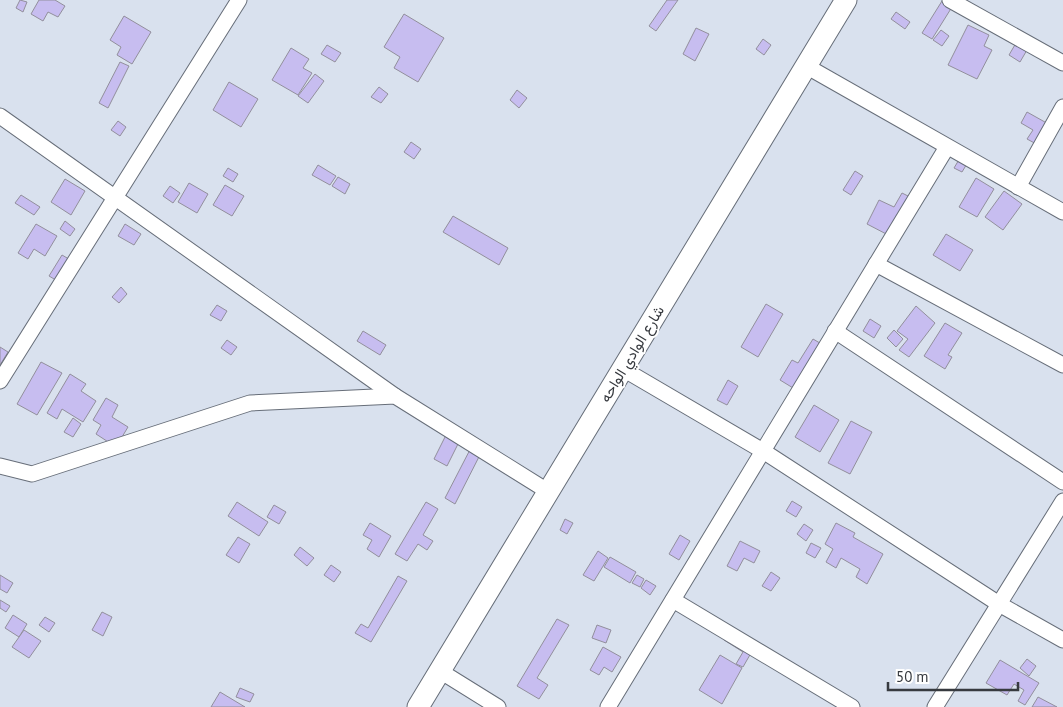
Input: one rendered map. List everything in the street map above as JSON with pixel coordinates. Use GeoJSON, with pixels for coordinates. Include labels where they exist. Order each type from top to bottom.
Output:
{"type":"FeatureCollection","features":[{"type":"Feature","properties":{"kind":"main road","name":"شارع الوادي الواحه"},"geometry":{"type":"LineString","coordinates":[[418,707],[846,0]]}},
{"type":"Feature","properties":{"kind":"street"},"geometry":{"type":"LineString","coordinates":[[0,381],[239,0]]}},
{"type":"Feature","properties":{"kind":"street"},"geometry":{"type":"LineString","coordinates":[[950,0],[1063,63]]}},
{"type":"Feature","properties":{"kind":"street"},"geometry":{"type":"LineString","coordinates":[[806,66],[1063,212]]}},
{"type":"Feature","properties":{"kind":"street"},"geometry":{"type":"LineString","coordinates":[[1018,187],[1063,108]]}},
{"type":"Feature","properties":{"kind":"street"},"geometry":{"type":"LineString","coordinates":[[0,116],[395,396],[549,492]]}},
{"type":"Feature","properties":{"kind":"street"},"geometry":{"type":"LineString","coordinates":[[608,707],[947,147]]}},
{"type":"Feature","properties":{"kind":"street"},"geometry":{"type":"LineString","coordinates":[[876,264],[1063,364]]}},
{"type":"Feature","properties":{"kind":"street"},"geometry":{"type":"LineString","coordinates":[[836,331],[1063,482]]}},
{"type":"Feature","properties":{"kind":"street"},"geometry":{"type":"LineString","coordinates":[[622,370],[763,451],[999,604],[1063,640]]}},
{"type":"Feature","properties":{"kind":"street"},"geometry":{"type":"LineString","coordinates":[[0,466],[32,474],[250,403],[395,396]]}},
{"type":"Feature","properties":{"kind":"street"},"geometry":{"type":"LineString","coordinates":[[935,707],[1063,501]]}},
{"type":"Feature","properties":{"kind":"street"},"geometry":{"type":"LineString","coordinates":[[673,600],[852,707]]}},
{"type":"Feature","properties":{"kind":"street"},"geometry":{"type":"LineString","coordinates":[[440,671],[498,707]]}},
{"type":"Feature","properties":{"kind":"building"},"geometry":{"type":"Polygon","coordinates":[[[20,0],[27,2],[23,12],[16,8],[20,0]]]}},
{"type":"Feature","properties":{"kind":"building"},"geometry":{"type":"Polygon","coordinates":[[[39,0],[55,0],[65,6],[58,17],[48,12],[43,21],[31,14],[39,0]]]}},
{"type":"Feature","properties":{"kind":"building"},"geometry":{"type":"Polygon","coordinates":[[[667,0],[678,0],[656,31],[649,26],[667,0]]]}},
{"type":"Feature","properties":{"kind":"building"},"geometry":{"type":"Polygon","coordinates":[[[942,1],[952,7],[932,39],[922,33],[942,1]]]}},
{"type":"Feature","properties":{"kind":"building"},"geometry":{"type":"Polygon","coordinates":[[[896,12],[910,22],[905,29],[891,19],[896,12]]]}},
{"type":"Feature","properties":{"kind":"building"},"geometry":{"type":"Polygon","coordinates":[[[404,14],[444,38],[418,82],[394,68],[400,57],[384,47],[404,14]]]}},
{"type":"Feature","properties":{"kind":"building"},"geometry":{"type":"Polygon","coordinates":[[[124,16],[151,32],[132,64],[117,55],[121,47],[110,40],[124,16]]]}},
{"type":"Feature","properties":{"kind":"building"},"geometry":{"type":"Polygon","coordinates":[[[968,25],[989,35],[984,46],[992,50],[977,79],[948,65],[968,25]]]}},
{"type":"Feature","properties":{"kind":"building"},"geometry":{"type":"Polygon","coordinates":[[[696,28],[709,34],[695,61],[683,54],[696,28]]]}},
{"type":"Feature","properties":{"kind":"building"},"geometry":{"type":"Polygon","coordinates":[[[941,30],[949,36],[942,46],[933,40],[941,30]]]}},
{"type":"Feature","properties":{"kind":"building"},"geometry":{"type":"Polygon","coordinates":[[[763,39],[771,45],[764,55],[756,49],[763,39]]]}},
{"type":"Feature","properties":{"kind":"building"},"geometry":{"type":"Polygon","coordinates":[[[1016,43],[1027,50],[1020,62],[1009,55],[1016,43]]]}},
{"type":"Feature","properties":{"kind":"building"},"geometry":{"type":"Polygon","coordinates":[[[327,45],[341,53],[335,62],[321,54],[327,45]]]}},
{"type":"Feature","properties":{"kind":"building"},"geometry":{"type":"Polygon","coordinates":[[[291,48],[309,59],[303,68],[312,73],[298,95],[272,80],[291,48]]]}},
{"type":"Feature","properties":{"kind":"building"},"geometry":{"type":"Polygon","coordinates":[[[120,62],[129,66],[108,108],[99,103],[120,62]]]}},
{"type":"Feature","properties":{"kind":"building"},"geometry":{"type":"Polygon","coordinates":[[[315,74],[324,81],[308,103],[298,96],[315,74]]]}},
{"type":"Feature","properties":{"kind":"building"},"geometry":{"type":"Polygon","coordinates":[[[229,82],[258,99],[241,127],[213,110],[229,82]]]}},
{"type":"Feature","properties":{"kind":"building"},"geometry":{"type":"Polygon","coordinates":[[[379,87],[388,94],[381,103],[371,97],[379,87]]]}},
{"type":"Feature","properties":{"kind":"building"},"geometry":{"type":"Polygon","coordinates":[[[517,90],[527,98],[519,108],[510,100],[517,90]]]}},
{"type":"Feature","properties":{"kind":"building"},"geometry":{"type":"Polygon","coordinates":[[[1027,112],[1052,126],[1040,146],[1027,139],[1033,130],[1021,123],[1027,112]]]}},
{"type":"Feature","properties":{"kind":"building"},"geometry":{"type":"Polygon","coordinates":[[[118,121],[126,127],[120,136],[111,130],[118,121]]]}},
{"type":"Feature","properties":{"kind":"building"},"geometry":{"type":"Polygon","coordinates":[[[411,142],[421,149],[414,159],[404,152],[411,142]]]}},
{"type":"Feature","properties":{"kind":"building"},"geometry":{"type":"Polygon","coordinates":[[[963,153],[971,157],[962,172],[954,168],[963,153]]]}},
{"type":"Feature","properties":{"kind":"building"},"geometry":{"type":"Polygon","coordinates":[[[318,165],[336,176],[330,185],[312,175],[318,165]]]}},
{"type":"Feature","properties":{"kind":"building"},"geometry":{"type":"Polygon","coordinates":[[[228,168],[238,174],[233,182],[223,176],[228,168]]]}},
{"type":"Feature","properties":{"kind":"building"},"geometry":{"type":"Polygon","coordinates":[[[855,171],[863,176],[851,195],[843,190],[855,171]]]}},
{"type":"Feature","properties":{"kind":"building"},"geometry":{"type":"Polygon","coordinates":[[[338,177],[350,184],[345,194],[332,186],[338,177]]]}},
{"type":"Feature","properties":{"kind":"building"},"geometry":{"type":"Polygon","coordinates":[[[976,178],[994,189],[977,217],[959,207],[976,178]]]}},
{"type":"Feature","properties":{"kind":"building"},"geometry":{"type":"Polygon","coordinates":[[[65,179],[85,191],[71,215],[51,202],[65,179]]]}},
{"type":"Feature","properties":{"kind":"building"},"geometry":{"type":"Polygon","coordinates":[[[189,183],[208,194],[197,213],[178,202],[189,183]]]}},
{"type":"Feature","properties":{"kind":"building"},"geometry":{"type":"Polygon","coordinates":[[[225,185],[244,196],[232,216],[213,205],[225,185]]]}},
{"type":"Feature","properties":{"kind":"building"},"geometry":{"type":"Polygon","coordinates":[[[170,186],[180,193],[173,203],[163,196],[170,186]]]}},
{"type":"Feature","properties":{"kind":"building"},"geometry":{"type":"Polygon","coordinates":[[[1004,191],[1022,204],[1003,230],[985,217],[1004,191]]]}},
{"type":"Feature","properties":{"kind":"building"},"geometry":{"type":"Polygon","coordinates":[[[902,193],[912,198],[892,237],[867,224],[879,200],[894,207],[902,193]]]}},
{"type":"Feature","properties":{"kind":"building"},"geometry":{"type":"Polygon","coordinates":[[[21,195],[40,207],[34,215],[15,203],[21,195]]]}},
{"type":"Feature","properties":{"kind":"building"},"geometry":{"type":"Polygon","coordinates":[[[453,216],[508,248],[499,265],[443,232],[453,216]]]}},
{"type":"Feature","properties":{"kind":"building"},"geometry":{"type":"Polygon","coordinates":[[[65,221],[75,229],[70,236],[60,229],[65,221]]]}},
{"type":"Feature","properties":{"kind":"building"},"geometry":{"type":"Polygon","coordinates":[[[36,224],[57,236],[45,256],[34,249],[28,259],[18,253],[36,224]]]}},
{"type":"Feature","properties":{"kind":"building"},"geometry":{"type":"Polygon","coordinates":[[[125,224],[141,234],[134,245],[118,236],[125,224]]]}},
{"type":"Feature","properties":{"kind":"building"},"geometry":{"type":"Polygon","coordinates":[[[946,234],[973,250],[960,271],[933,255],[946,234]]]}},
{"type":"Feature","properties":{"kind":"building"},"geometry":{"type":"Polygon","coordinates":[[[62,255],[74,262],[61,283],[49,276],[62,255]]]}},
{"type":"Feature","properties":{"kind":"building"},"geometry":{"type":"Polygon","coordinates":[[[121,287],[127,294],[119,303],[112,297],[121,287]]]}},
{"type":"Feature","properties":{"kind":"building"},"geometry":{"type":"Polygon","coordinates":[[[766,304],[783,314],[758,357],[741,347],[766,304]]]}},
{"type":"Feature","properties":{"kind":"building"},"geometry":{"type":"Polygon","coordinates":[[[217,305],[227,311],[221,321],[210,315],[217,305]]]}},
{"type":"Feature","properties":{"kind":"building"},"geometry":{"type":"Polygon","coordinates":[[[916,306],[935,323],[909,357],[899,350],[908,339],[897,331],[916,306]]]}},
{"type":"Feature","properties":{"kind":"building"},"geometry":{"type":"Polygon","coordinates":[[[870,319],[881,326],[874,338],[863,331],[870,319]]]}},
{"type":"Feature","properties":{"kind":"building"},"geometry":{"type":"Polygon","coordinates":[[[945,323],[962,333],[948,355],[952,357],[945,369],[924,356],[945,323]]]}},
{"type":"Feature","properties":{"kind":"building"},"geometry":{"type":"Polygon","coordinates":[[[894,330],[903,339],[896,347],[887,338],[894,330]]]}},
{"type":"Feature","properties":{"kind":"building"},"geometry":{"type":"Polygon","coordinates":[[[363,331],[386,345],[380,355],[357,341],[363,331]]]}},
{"type":"Feature","properties":{"kind":"building"},"geometry":{"type":"Polygon","coordinates":[[[813,339],[825,346],[798,391],[780,380],[792,360],[798,363],[813,339]]]}},
{"type":"Feature","properties":{"kind":"building"},"geometry":{"type":"Polygon","coordinates":[[[227,340],[237,347],[231,355],[221,348],[227,340]]]}},
{"type":"Feature","properties":{"kind":"building"},"geometry":{"type":"Polygon","coordinates":[[[0,347],[8,352],[0,365],[0,347]]]}},
{"type":"Feature","properties":{"kind":"building"},"geometry":{"type":"Polygon","coordinates":[[[41,362],[62,373],[37,415],[17,404],[41,362]]]}},
{"type":"Feature","properties":{"kind":"building"},"geometry":{"type":"Polygon","coordinates":[[[70,374],[86,384],[81,391],[96,401],[83,422],[62,409],[57,419],[47,413],[70,374]]]}},
{"type":"Feature","properties":{"kind":"building"},"geometry":{"type":"Polygon","coordinates":[[[728,380],[738,386],[727,405],[717,400],[728,380]]]}},
{"type":"Feature","properties":{"kind":"building"},"geometry":{"type":"Polygon","coordinates":[[[106,398],[118,405],[112,417],[128,427],[116,447],[96,434],[101,425],[93,420],[106,398]]]}},
{"type":"Feature","properties":{"kind":"building"},"geometry":{"type":"Polygon","coordinates":[[[814,405],[839,420],[820,452],[795,437],[814,405]]]}},
{"type":"Feature","properties":{"kind":"building"},"geometry":{"type":"Polygon","coordinates":[[[73,418],[81,424],[73,437],[64,432],[73,418]]]}},
{"type":"Feature","properties":{"kind":"building"},"geometry":{"type":"Polygon","coordinates":[[[851,421],[872,432],[850,474],[828,463],[851,421]]]}},
{"type":"Feature","properties":{"kind":"building"},"geometry":{"type":"Polygon","coordinates":[[[450,427],[463,434],[447,466],[434,459],[450,427]]]}},
{"type":"Feature","properties":{"kind":"building"},"geometry":{"type":"Polygon","coordinates":[[[475,440],[485,445],[455,504],[445,498],[475,440]]]}},
{"type":"Feature","properties":{"kind":"building"},"geometry":{"type":"Polygon","coordinates":[[[792,501],[802,507],[796,517],[786,511],[792,501]]]}},
{"type":"Feature","properties":{"kind":"building"},"geometry":{"type":"Polygon","coordinates":[[[237,502],[268,522],[259,536],[228,516],[237,502]]]}},
{"type":"Feature","properties":{"kind":"building"},"geometry":{"type":"Polygon","coordinates":[[[426,502],[438,509],[423,535],[433,541],[427,550],[418,544],[407,561],[395,554],[426,502]]]}},
{"type":"Feature","properties":{"kind":"building"},"geometry":{"type":"Polygon","coordinates":[[[274,505],[286,512],[279,524],[267,517],[274,505]]]}},
{"type":"Feature","properties":{"kind":"building"},"geometry":{"type":"Polygon","coordinates":[[[565,519],[573,523],[567,534],[560,530],[565,519]]]}},
{"type":"Feature","properties":{"kind":"building"},"geometry":{"type":"Polygon","coordinates":[[[370,523],[391,536],[379,557],[367,549],[372,540],[363,535],[370,523]]]}},
{"type":"Feature","properties":{"kind":"building"},"geometry":{"type":"Polygon","coordinates":[[[836,523],[855,533],[853,537],[883,554],[867,584],[856,577],[860,569],[841,558],[836,568],[826,562],[833,549],[825,544],[836,523]]]}},
{"type":"Feature","properties":{"kind":"building"},"geometry":{"type":"Polygon","coordinates":[[[804,524],[813,530],[806,541],[797,534],[804,524]]]}},
{"type":"Feature","properties":{"kind":"building"},"geometry":{"type":"Polygon","coordinates":[[[680,535],[690,541],[679,560],[669,554],[680,535]]]}},
{"type":"Feature","properties":{"kind":"building"},"geometry":{"type":"Polygon","coordinates":[[[238,537],[250,544],[239,563],[226,555],[238,537]]]}},
{"type":"Feature","properties":{"kind":"building"},"geometry":{"type":"Polygon","coordinates":[[[740,541],[760,551],[754,563],[744,558],[737,571],[727,566],[740,541]]]}},
{"type":"Feature","properties":{"kind":"building"},"geometry":{"type":"Polygon","coordinates":[[[811,543],[821,548],[815,558],[806,553],[811,543]]]}},
{"type":"Feature","properties":{"kind":"building"},"geometry":{"type":"Polygon","coordinates":[[[300,547],[314,558],[307,566],[294,555],[300,547]]]}},
{"type":"Feature","properties":{"kind":"building"},"geometry":{"type":"Polygon","coordinates":[[[598,551],[608,558],[594,581],[583,575],[598,551]]]}},
{"type":"Feature","properties":{"kind":"building"},"geometry":{"type":"Polygon","coordinates":[[[610,557],[636,572],[630,583],[604,567],[610,557]]]}},
{"type":"Feature","properties":{"kind":"building"},"geometry":{"type":"Polygon","coordinates":[[[331,565],[341,572],[334,582],[324,575],[331,565]]]}},
{"type":"Feature","properties":{"kind":"building"},"geometry":{"type":"Polygon","coordinates":[[[771,572],[780,578],[771,591],[762,586],[771,572]]]}},
{"type":"Feature","properties":{"kind":"building"},"geometry":{"type":"Polygon","coordinates":[[[0,575],[13,583],[7,593],[0,589],[0,575]]]}},
{"type":"Feature","properties":{"kind":"building"},"geometry":{"type":"Polygon","coordinates":[[[637,575],[644,579],[640,587],[632,583],[637,575]]]}},
{"type":"Feature","properties":{"kind":"building"},"geometry":{"type":"Polygon","coordinates":[[[398,576],[407,581],[371,642],[355,633],[361,624],[368,628],[398,576]]]}},
{"type":"Feature","properties":{"kind":"building"},"geometry":{"type":"Polygon","coordinates":[[[646,580],[656,586],[650,595],[641,588],[646,580]]]}},
{"type":"Feature","properties":{"kind":"building"},"geometry":{"type":"Polygon","coordinates":[[[0,600],[10,606],[6,612],[0,608],[0,600]]]}},
{"type":"Feature","properties":{"kind":"building"},"geometry":{"type":"Polygon","coordinates":[[[102,612],[112,617],[103,636],[92,630],[102,612]]]}},
{"type":"Feature","properties":{"kind":"building"},"geometry":{"type":"Polygon","coordinates":[[[13,615],[27,624],[19,637],[5,628],[13,615]]]}},
{"type":"Feature","properties":{"kind":"building"},"geometry":{"type":"Polygon","coordinates":[[[45,617],[55,623],[49,632],[39,625],[45,617]]]}},
{"type":"Feature","properties":{"kind":"building"},"geometry":{"type":"Polygon","coordinates":[[[557,619],[569,625],[537,678],[548,685],[539,699],[517,686],[557,619]]]}},
{"type":"Feature","properties":{"kind":"building"},"geometry":{"type":"Polygon","coordinates":[[[597,625],[611,630],[606,643],[592,638],[597,625]]]}},
{"type":"Feature","properties":{"kind":"building"},"geometry":{"type":"Polygon","coordinates":[[[24,630],[41,641],[29,658],[12,647],[24,630]]]}},
{"type":"Feature","properties":{"kind":"building"},"geometry":{"type":"Polygon","coordinates":[[[730,630],[755,646],[743,667],[736,664],[743,652],[724,640],[730,630]]]}},
{"type":"Feature","properties":{"kind":"building"},"geometry":{"type":"Polygon","coordinates":[[[603,647],[621,657],[612,672],[604,667],[599,675],[590,670],[603,647]]]}},
{"type":"Feature","properties":{"kind":"building"},"geometry":{"type":"Polygon","coordinates":[[[720,655],[742,668],[722,704],[699,690],[720,655]]]}},
{"type":"Feature","properties":{"kind":"building"},"geometry":{"type":"Polygon","coordinates":[[[1027,659],[1036,666],[1029,676],[1020,668],[1027,659]]]}},
{"type":"Feature","properties":{"kind":"building"},"geometry":{"type":"Polygon","coordinates":[[[1000,660],[1039,683],[1025,705],[1018,701],[1024,690],[1014,684],[1007,695],[986,683],[1000,660]]]}},
{"type":"Feature","properties":{"kind":"building"},"geometry":{"type":"Polygon","coordinates":[[[240,688],[254,694],[250,702],[236,697],[240,688]]]}},
{"type":"Feature","properties":{"kind":"building"},"geometry":{"type":"Polygon","coordinates":[[[220,692],[245,707],[211,707],[220,692]]]}},
{"type":"Feature","properties":{"kind":"building"},"geometry":{"type":"Polygon","coordinates":[[[1038,697],[1057,707],[1032,707],[1038,697]]]}}]}
